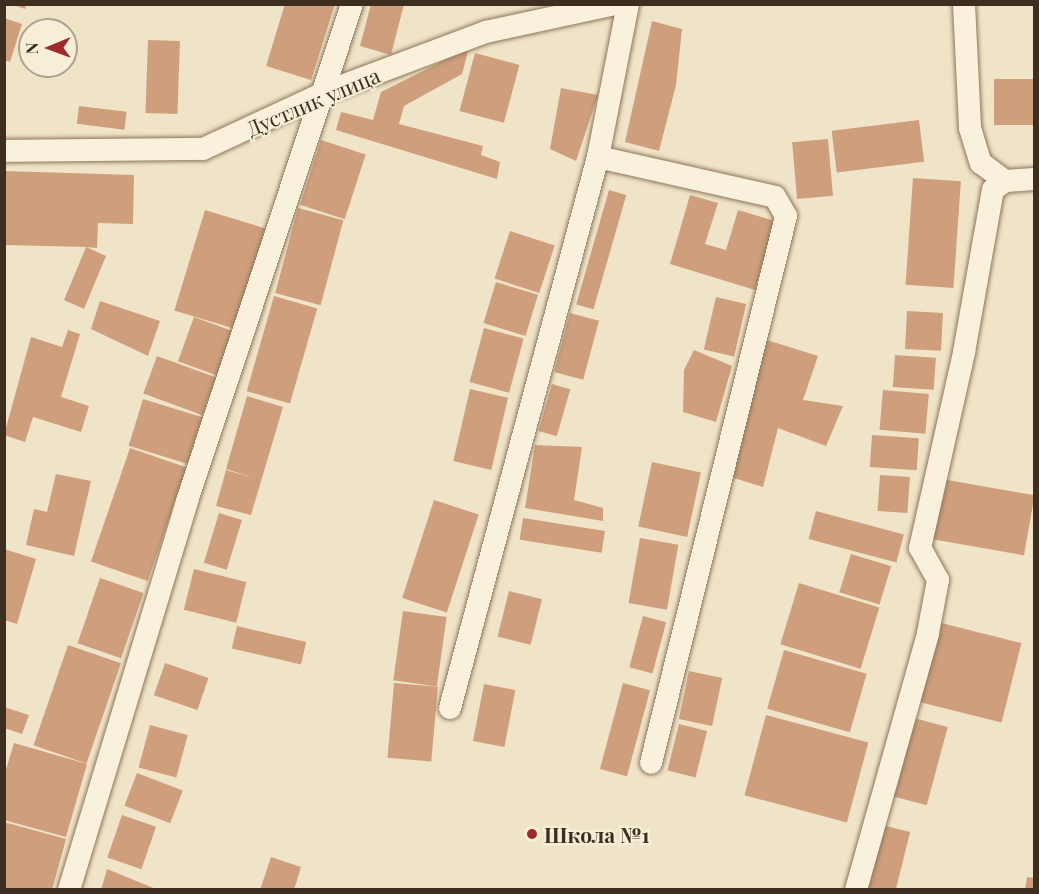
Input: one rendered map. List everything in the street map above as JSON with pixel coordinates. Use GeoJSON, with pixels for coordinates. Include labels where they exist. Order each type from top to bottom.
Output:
{"type":"FeatureCollection","features":[{"type":"Feature","properties":{"kind":"street"},"geometry":{"type":"LineString","coordinates":[[69,890],[187,501],[326,92],[352,4]]}},
{"type":"Feature","properties":{"kind":"street","name":"Дустлик улица"},"geometry":{"type":"LineString","coordinates":[[4,151],[203,150],[326,92],[486,32],[616,4]]}},
{"type":"Feature","properties":{"kind":"street"},"geometry":{"type":"LineString","coordinates":[[450,708],[598,157],[628,4]]}},
{"type":"Feature","properties":{"kind":"street"},"geometry":{"type":"LineString","coordinates":[[964,4],[970,128],[981,163],[1005,181]]}},
{"type":"Feature","properties":{"kind":"street"},"geometry":{"type":"LineString","coordinates":[[598,157],[775,197],[786,216],[651,763]]}},
{"type":"Feature","properties":{"kind":"street"},"geometry":{"type":"LineString","coordinates":[[856,890],[928,633],[938,580],[920,548],[964,352],[993,190],[1005,181],[1035,179]]}},
{"type":"Feature","properties":{"kind":"building"},"geometry":{"type":"Polygon","coordinates":[[[11,4],[26,4],[25,9],[11,4]]]}},
{"type":"Feature","properties":{"kind":"building"},"geometry":{"type":"Polygon","coordinates":[[[285,4],[335,4],[311,80],[266,66],[285,4]]]}},
{"type":"Feature","properties":{"kind":"building"},"geometry":{"type":"Polygon","coordinates":[[[371,4],[404,4],[391,55],[360,46],[371,4]]]}},
{"type":"Feature","properties":{"kind":"building"},"geometry":{"type":"Polygon","coordinates":[[[4,18],[18,23],[18,37],[10,62],[4,60],[4,18]]]}},
{"type":"Feature","properties":{"kind":"building"},"geometry":{"type":"Polygon","coordinates":[[[652,21],[682,29],[676,85],[659,151],[625,142],[652,21]]]}},
{"type":"Feature","properties":{"kind":"building"},"geometry":{"type":"Polygon","coordinates":[[[148,40],[180,41],[177,114],[145,113],[148,40]]]}},
{"type":"Feature","properties":{"kind":"building"},"geometry":{"type":"Polygon","coordinates":[[[469,48],[462,74],[404,106],[399,124],[483,146],[481,155],[500,162],[497,179],[336,130],[341,112],[373,120],[381,92],[469,48]]]}},
{"type":"Feature","properties":{"kind":"building"},"geometry":{"type":"Polygon","coordinates":[[[475,53],[519,65],[504,123],[459,111],[475,53]]]}},
{"type":"Feature","properties":{"kind":"building"},"geometry":{"type":"Polygon","coordinates":[[[994,79],[1034,79],[1034,125],[994,125],[994,79]]]}},
{"type":"Feature","properties":{"kind":"building"},"geometry":{"type":"Polygon","coordinates":[[[561,88],[598,95],[576,161],[550,149],[561,88]]]}},
{"type":"Feature","properties":{"kind":"building"},"geometry":{"type":"Polygon","coordinates":[[[79,106],[127,112],[124,130],[77,124],[79,106]]]}},
{"type":"Feature","properties":{"kind":"building"},"geometry":{"type":"Polygon","coordinates":[[[919,120],[924,162],[837,172],[832,131],[919,120]]]}},
{"type":"Feature","properties":{"kind":"building"},"geometry":{"type":"Polygon","coordinates":[[[828,139],[833,196],[797,199],[792,142],[828,139]]]}},
{"type":"Feature","properties":{"kind":"building"},"geometry":{"type":"Polygon","coordinates":[[[321,140],[366,155],[345,219],[300,205],[321,140]]]}},
{"type":"Feature","properties":{"kind":"building"},"geometry":{"type":"Polygon","coordinates":[[[4,171],[134,175],[133,224],[98,223],[97,248],[4,245],[4,171]]]}},
{"type":"Feature","properties":{"kind":"building"},"geometry":{"type":"Polygon","coordinates":[[[913,178],[961,181],[953,288],[906,285],[913,178]]]}},
{"type":"Feature","properties":{"kind":"building"},"geometry":{"type":"Polygon","coordinates":[[[609,190],[626,195],[594,309],[576,304],[609,190]]]}},
{"type":"Feature","properties":{"kind":"building"},"geometry":{"type":"Polygon","coordinates":[[[690,195],[718,203],[705,244],[726,250],[738,210],[775,221],[755,290],[670,264],[690,195]]]}},
{"type":"Feature","properties":{"kind":"building"},"geometry":{"type":"Polygon","coordinates":[[[298,208],[343,220],[321,305],[275,293],[298,208]]]}},
{"type":"Feature","properties":{"kind":"building"},"geometry":{"type":"Polygon","coordinates":[[[205,210],[265,228],[235,329],[174,310],[205,210]]]}},
{"type":"Feature","properties":{"kind":"building"},"geometry":{"type":"Polygon","coordinates":[[[510,231],[555,246],[539,293],[495,279],[510,231]]]}},
{"type":"Feature","properties":{"kind":"building"},"geometry":{"type":"Polygon","coordinates":[[[86,247],[106,256],[84,309],[64,300],[86,247]]]}},
{"type":"Feature","properties":{"kind":"building"},"geometry":{"type":"Polygon","coordinates":[[[496,282],[538,295],[526,336],[483,323],[496,282]]]}},
{"type":"Feature","properties":{"kind":"building"},"geometry":{"type":"Polygon","coordinates":[[[274,296],[317,308],[290,404],[247,391],[274,296]]]}},
{"type":"Feature","properties":{"kind":"building"},"geometry":{"type":"Polygon","coordinates":[[[716,297],[746,304],[734,357],[704,350],[716,297]]]}},
{"type":"Feature","properties":{"kind":"building"},"geometry":{"type":"Polygon","coordinates":[[[100,301],[160,321],[148,356],[91,329],[100,301]]]}},
{"type":"Feature","properties":{"kind":"building"},"geometry":{"type":"Polygon","coordinates":[[[907,311],[943,313],[941,351],[905,349],[907,311]]]}},
{"type":"Feature","properties":{"kind":"building"},"geometry":{"type":"Polygon","coordinates":[[[570,313],[599,321],[583,380],[554,372],[570,313]]]}},
{"type":"Feature","properties":{"kind":"building"},"geometry":{"type":"Polygon","coordinates":[[[194,317],[233,331],[216,375],[178,361],[194,317]]]}},
{"type":"Feature","properties":{"kind":"building"},"geometry":{"type":"Polygon","coordinates":[[[484,328],[524,339],[509,393],[470,382],[484,328]]]}},
{"type":"Feature","properties":{"kind":"building"},"geometry":{"type":"Polygon","coordinates":[[[68,330],[80,334],[61,397],[89,406],[81,432],[33,417],[25,442],[4,435],[31,337],[62,347],[68,330]]]}},
{"type":"Feature","properties":{"kind":"building"},"geometry":{"type":"Polygon","coordinates":[[[767,340],[818,356],[803,400],[843,406],[826,446],[778,428],[763,487],[724,475],[767,340]]]}},
{"type":"Feature","properties":{"kind":"building"},"geometry":{"type":"Polygon","coordinates":[[[694,350],[732,366],[716,422],[683,412],[684,370],[694,350]]]}},
{"type":"Feature","properties":{"kind":"building"},"geometry":{"type":"Polygon","coordinates":[[[895,355],[936,358],[934,390],[893,387],[895,355]]]}},
{"type":"Feature","properties":{"kind":"building"},"geometry":{"type":"Polygon","coordinates":[[[157,356],[216,378],[203,415],[143,394],[157,356]]]}},
{"type":"Feature","properties":{"kind":"building"},"geometry":{"type":"Polygon","coordinates":[[[552,384],[570,389],[557,436],[538,431],[552,384]]]}},
{"type":"Feature","properties":{"kind":"building"},"geometry":{"type":"Polygon","coordinates":[[[470,389],[508,398],[491,470],[453,461],[470,389]]]}},
{"type":"Feature","properties":{"kind":"building"},"geometry":{"type":"Polygon","coordinates":[[[883,390],[929,394],[925,434],[880,430],[883,390]]]}},
{"type":"Feature","properties":{"kind":"building"},"geometry":{"type":"Polygon","coordinates":[[[247,396],[283,407],[251,515],[216,506],[226,470],[254,478],[226,469],[247,396]]]}},
{"type":"Feature","properties":{"kind":"building"},"geometry":{"type":"Polygon","coordinates":[[[143,399],[202,417],[188,464],[129,446],[143,399]]]}},
{"type":"Feature","properties":{"kind":"building"},"geometry":{"type":"Polygon","coordinates":[[[872,435],[919,438],[917,470],[870,467],[872,435]]]}},
{"type":"Feature","properties":{"kind":"building"},"geometry":{"type":"Polygon","coordinates":[[[535,445],[582,447],[574,500],[603,508],[603,521],[525,508],[535,445]]]}},
{"type":"Feature","properties":{"kind":"building"},"geometry":{"type":"Polygon","coordinates":[[[130,448],[187,468],[148,581],[91,561],[130,448]]]}},
{"type":"Feature","properties":{"kind":"building"},"geometry":{"type":"Polygon","coordinates":[[[652,462],[701,472],[687,537],[638,527],[652,462]]]}},
{"type":"Feature","properties":{"kind":"building"},"geometry":{"type":"Polygon","coordinates":[[[56,474],[91,481],[74,556],[26,545],[34,509],[47,512],[56,474]]]}},
{"type":"Feature","properties":{"kind":"building"},"geometry":{"type":"Polygon","coordinates":[[[880,475],[910,477],[907,513],[877,511],[880,475]]]}},
{"type":"Feature","properties":{"kind":"building"},"geometry":{"type":"Polygon","coordinates":[[[942,479],[1034,495],[1024,555],[931,539],[942,479]]]}},
{"type":"Feature","properties":{"kind":"building"},"geometry":{"type":"Polygon","coordinates":[[[434,500],[479,515],[447,612],[402,598],[434,500]]]}},
{"type":"Feature","properties":{"kind":"building"},"geometry":{"type":"Polygon","coordinates":[[[816,511],[904,535],[896,563],[808,539],[816,511]]]}},
{"type":"Feature","properties":{"kind":"building"},"geometry":{"type":"Polygon","coordinates":[[[219,513],[242,520],[227,570],[204,563],[219,513]]]}},
{"type":"Feature","properties":{"kind":"building"},"geometry":{"type":"Polygon","coordinates":[[[523,518],[605,531],[602,553],[520,540],[523,518]]]}},
{"type":"Feature","properties":{"kind":"building"},"geometry":{"type":"Polygon","coordinates":[[[640,538],[678,545],[667,610],[629,603],[640,538]]]}},
{"type":"Feature","properties":{"kind":"building"},"geometry":{"type":"Polygon","coordinates":[[[4,549],[36,559],[17,624],[4,620],[4,549]]]}},
{"type":"Feature","properties":{"kind":"building"},"geometry":{"type":"Polygon","coordinates":[[[851,554],[891,566],[879,605],[839,592],[851,554]]]}},
{"type":"Feature","properties":{"kind":"building"},"geometry":{"type":"Polygon","coordinates":[[[194,569],[246,582],[236,623],[184,610],[194,569]]]}},
{"type":"Feature","properties":{"kind":"building"},"geometry":{"type":"Polygon","coordinates":[[[100,578],[143,593],[121,658],[78,643],[100,578]]]}},
{"type":"Feature","properties":{"kind":"building"},"geometry":{"type":"Polygon","coordinates":[[[799,583],[879,608],[861,669],[780,644],[799,583]]]}},
{"type":"Feature","properties":{"kind":"building"},"geometry":{"type":"Polygon","coordinates":[[[509,591],[542,599],[531,645],[498,637],[509,591]]]}},
{"type":"Feature","properties":{"kind":"building"},"geometry":{"type":"Polygon","coordinates":[[[403,611],[447,617],[437,686],[393,680],[403,611]]]}},
{"type":"Feature","properties":{"kind":"building"},"geometry":{"type":"Polygon","coordinates":[[[643,616],[666,622],[652,673],[629,667],[643,616]]]}},
{"type":"Feature","properties":{"kind":"building"},"geometry":{"type":"Polygon","coordinates":[[[937,622],[1021,643],[1002,723],[917,702],[937,622]]]}},
{"type":"Feature","properties":{"kind":"building"},"geometry":{"type":"Polygon","coordinates":[[[237,626],[306,642],[301,664],[232,648],[237,626]]]}},
{"type":"Feature","properties":{"kind":"building"},"geometry":{"type":"Polygon","coordinates":[[[68,645],[121,663],[86,763],[33,745],[68,645]]]}},
{"type":"Feature","properties":{"kind":"building"},"geometry":{"type":"Polygon","coordinates":[[[784,650],[867,674],[850,732],[767,709],[784,650]]]}},
{"type":"Feature","properties":{"kind":"building"},"geometry":{"type":"Polygon","coordinates":[[[165,663],[208,678],[197,710],[154,695],[165,663]]]}},
{"type":"Feature","properties":{"kind":"building"},"geometry":{"type":"Polygon","coordinates":[[[689,671],[722,678],[712,726],[679,719],[689,671]]]}},
{"type":"Feature","properties":{"kind":"building"},"geometry":{"type":"Polygon","coordinates":[[[394,683],[438,687],[431,762],[387,758],[394,683]]]}},
{"type":"Feature","properties":{"kind":"building"},"geometry":{"type":"Polygon","coordinates":[[[623,683],[650,690],[627,776],[600,769],[623,683]]]}},
{"type":"Feature","properties":{"kind":"building"},"geometry":{"type":"Polygon","coordinates":[[[484,684],[515,690],[504,747],[473,741],[484,684]]]}},
{"type":"Feature","properties":{"kind":"building"},"geometry":{"type":"Polygon","coordinates":[[[4,707],[29,715],[22,734],[4,728],[4,707]]]}},
{"type":"Feature","properties":{"kind":"building"},"geometry":{"type":"Polygon","coordinates":[[[766,715],[868,742],[847,823],[745,795],[766,715]]]}},
{"type":"Feature","properties":{"kind":"building"},"geometry":{"type":"Polygon","coordinates":[[[910,717],[948,727],[927,805],[889,795],[910,717]]]}},
{"type":"Feature","properties":{"kind":"building"},"geometry":{"type":"Polygon","coordinates":[[[679,724],[707,731],[696,778],[667,771],[679,724]]]}},
{"type":"Feature","properties":{"kind":"building"},"geometry":{"type":"Polygon","coordinates":[[[150,725],[188,735],[176,778],[139,768],[150,725]]]}},
{"type":"Feature","properties":{"kind":"building"},"geometry":{"type":"Polygon","coordinates":[[[14,743],[87,764],[66,837],[4,820],[4,776],[14,743]]]}},
{"type":"Feature","properties":{"kind":"building"},"geometry":{"type":"Polygon","coordinates":[[[137,773],[183,791],[170,823],[124,806],[137,773]]]}},
{"type":"Feature","properties":{"kind":"building"},"geometry":{"type":"Polygon","coordinates":[[[122,815],[156,827],[141,869],[107,858],[122,815]]]}},
{"type":"Feature","properties":{"kind":"building"},"geometry":{"type":"Polygon","coordinates":[[[4,822],[66,839],[52,890],[4,888],[4,822]]]}},
{"type":"Feature","properties":{"kind":"building"},"geometry":{"type":"Polygon","coordinates":[[[882,825],[910,832],[896,890],[866,890],[882,825]]]}},
{"type":"Feature","properties":{"kind":"building"},"geometry":{"type":"Polygon","coordinates":[[[271,857],[301,867],[294,890],[260,890],[271,857]]]}},
{"type":"Feature","properties":{"kind":"building"},"geometry":{"type":"Polygon","coordinates":[[[107,869],[156,889],[156,890],[101,890],[107,869]]]}},
{"type":"Feature","properties":{"kind":"building"},"geometry":{"type":"Polygon","coordinates":[[[1027,877],[1034,878],[1034,890],[1025,890],[1027,877]]]}},
{"type":"Feature","properties":{"kind":"place","name":"Школа №1"},"geometry":{"type":"Point","coordinates":[532,834]}}]}
